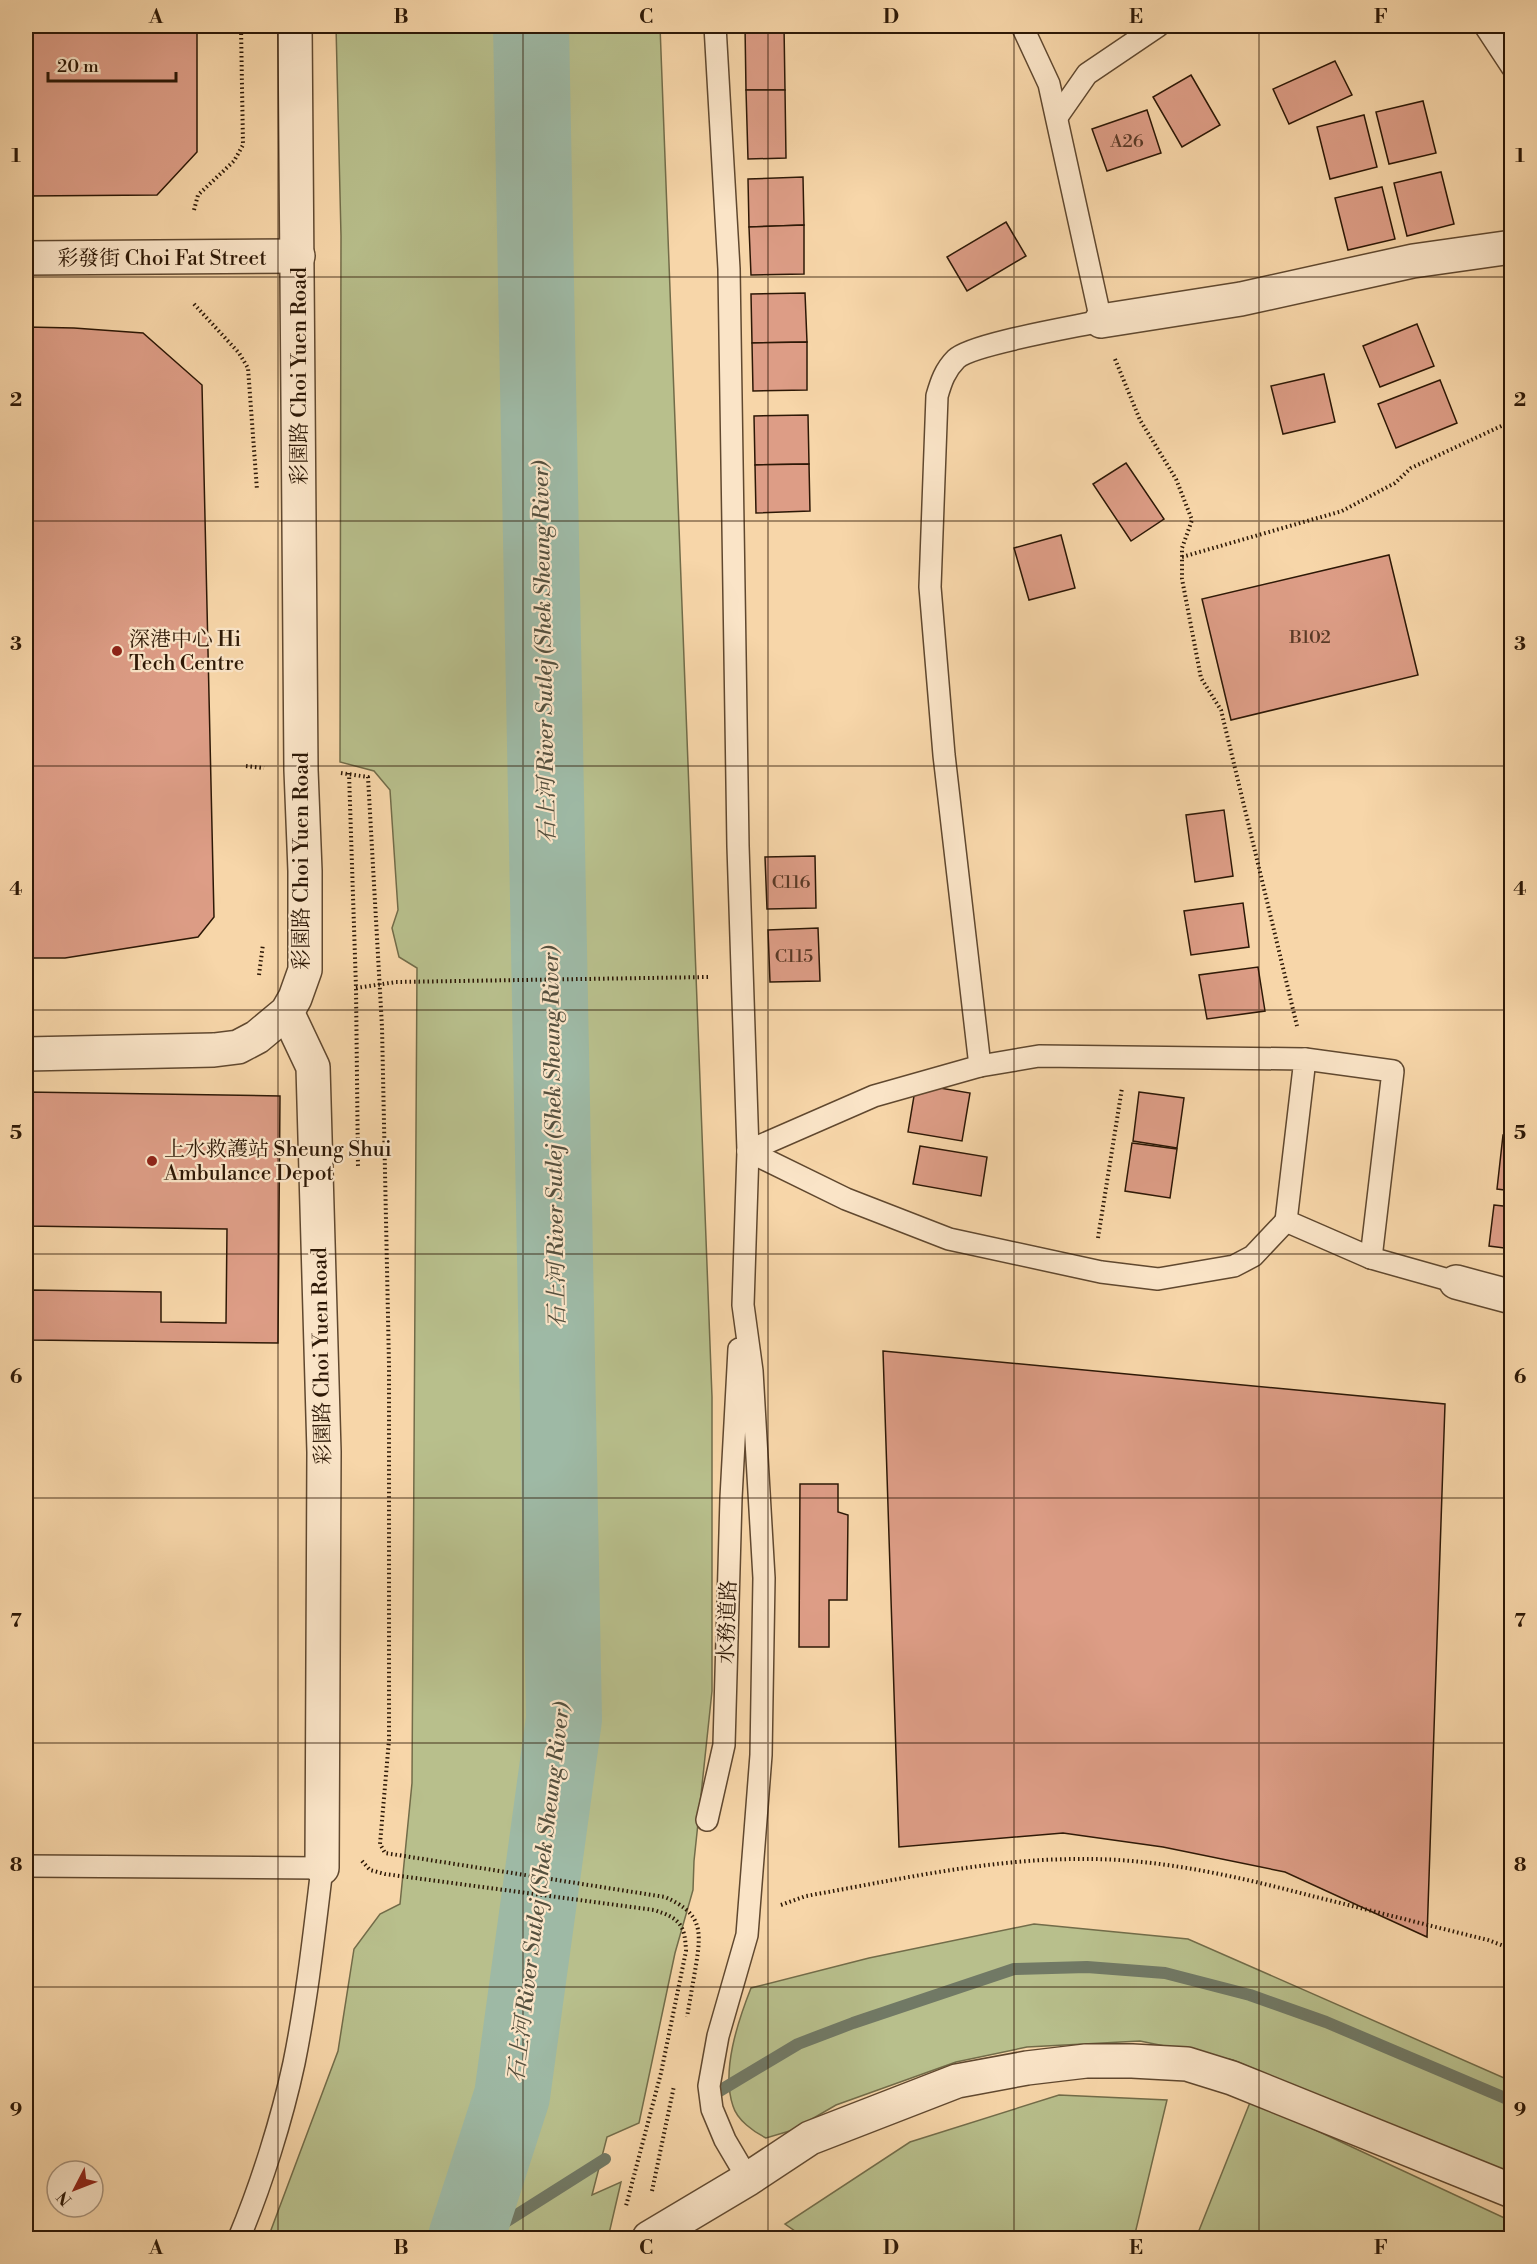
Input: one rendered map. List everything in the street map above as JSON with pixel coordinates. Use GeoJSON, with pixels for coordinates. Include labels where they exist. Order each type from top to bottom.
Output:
{"type":"FeatureCollection","features":[{"type":"Feature","properties":{"kind":"street","name":"彩園路 Choi Yuen Road"},"geometry":{"type":"LineString","coordinates":[[295,26],[301,770],[305,871],[304,970],[295,998],[287,1012],[313,1067],[324,1452],[322,1868]]}},
{"type":"Feature","properties":{"kind":"street"},"geometry":{"type":"LineString","coordinates":[[1101,321],[1241,299],[1413,261],[1512,247]]}},
{"type":"Feature","properties":{"kind":"street","name":"彩發街 Choi Fat Street"},"geometry":{"type":"LineString","coordinates":[[26,258],[298,256]]}},
{"type":"Feature","properties":{"kind":"street"},"geometry":{"type":"LineString","coordinates":[[26,1054],[214,1050],[238,1047],[257,1037],[287,1012]]}},
{"type":"Feature","properties":{"kind":"street"},"geometry":{"type":"LineString","coordinates":[[1456,1282],[1512,1297]]}},
{"type":"Feature","properties":{"kind":"street"},"geometry":{"type":"LineString","coordinates":[[649,2238],[747,2180],[810,2138],[957,2081],[1027,2068],[1086,2061],[1187,2064],[1232,2078],[1512,2191]]}},
{"type":"Feature","properties":{"kind":"lane"},"geometry":{"type":"LineString","coordinates":[[715,26],[729,269],[738,846],[748,1151],[743,1305],[752,1371],[764,1578],[761,1755],[747,1935],[718,2036],[709,2086],[712,2109],[724,2140],[747,2180]]}},
{"type":"Feature","properties":{"kind":"lane"},"geometry":{"type":"LineString","coordinates":[[980,1066],[944,755],[930,587],[937,396],[945,372],[957,357],[978,348],[1101,321],[1049,84],[1022,26]]}},
{"type":"Feature","properties":{"kind":"lane"},"geometry":{"type":"LineString","coordinates":[[1057,117],[1087,74],[1158,26]]}},
{"type":"Feature","properties":{"kind":"lane"},"geometry":{"type":"LineString","coordinates":[[1485,26],[1512,67]]}},
{"type":"Feature","properties":{"kind":"lane"},"geometry":{"type":"LineString","coordinates":[[748,1151],[874,1096],[980,1066],[1039,1056],[1305,1059],[1393,1071],[1371,1258]]}},
{"type":"Feature","properties":{"kind":"lane"},"geometry":{"type":"LineString","coordinates":[[748,1151],[846,1200],[949,1239],[1093,1270],[1158,1279],[1234,1266],[1253,1256],[1286,1221],[1305,1059]]}},
{"type":"Feature","properties":{"kind":"lane"},"geometry":{"type":"LineString","coordinates":[[1286,1221],[1371,1258],[1456,1282]]}},
{"type":"Feature","properties":{"kind":"lane","name":"水務道路"},"geometry":{"type":"LineString","coordinates":[[707,1820],[724,1745],[734,1422],[743,1305]]}},
{"type":"Feature","properties":{"kind":"lane"},"geometry":{"type":"LineString","coordinates":[[26,1866],[322,1868],[310,1972],[294,2065],[279,2121],[239,2238]]}},
{"type":"Feature","properties":{"kind":"path"},"geometry":{"type":"LineString","coordinates":[[194,210],[198,195],[234,161],[243,145],[240,26]]}},
{"type":"Feature","properties":{"kind":"path"},"geometry":{"type":"LineString","coordinates":[[194,304],[239,353],[248,368],[257,497]]}},
{"type":"Feature","properties":{"kind":"path"},"geometry":{"type":"LineString","coordinates":[[1101,321],[1140,420],[1176,479],[1192,520],[1182,548],[1182,579],[1201,678],[1221,710],[1305,1059]]}},
{"type":"Feature","properties":{"kind":"path"},"geometry":{"type":"LineString","coordinates":[[1182,557],[1342,511],[1395,483],[1411,468],[1512,421]]}},
{"type":"Feature","properties":{"kind":"path"},"geometry":{"type":"LineString","coordinates":[[260,756],[261,780]]}},
{"type":"Feature","properties":{"kind":"path"},"geometry":{"type":"LineString","coordinates":[[349,773],[368,777],[380,984],[389,1365],[389,1740],[380,1844],[385,1853],[665,1897],[682,1904],[698,1924],[700,1940],[686,2020]]}},
{"type":"Feature","properties":{"kind":"path"},"geometry":{"type":"LineString","coordinates":[[257,981],[263,942]]}},
{"type":"Feature","properties":{"kind":"path"},"geometry":{"type":"LineString","coordinates":[[356,988],[396,982],[720,976]]}},
{"type":"Feature","properties":{"kind":"path"},"geometry":{"type":"LineString","coordinates":[[1093,1270],[1123,1082]]}},
{"type":"Feature","properties":{"kind":"path"},"geometry":{"type":"LineString","coordinates":[[747,1935],[778,1906],[806,1896],[974,1866],[1082,1858],[1176,1866],[1250,1881],[1488,1940],[1512,1949]]}},
{"type":"Feature","properties":{"kind":"path"},"geometry":{"type":"LineString","coordinates":[[385,1874],[654,1910],[671,1915],[680,1924],[685,1934],[686,1951],[661,2073],[624,2216]]}},
{"type":"Feature","properties":{"kind":"path"},"geometry":{"type":"LineString","coordinates":[[652,2192],[676,2077]]}},
{"type":"Feature","properties":{"kind":"green space"},"geometry":{"type":"Polygon","coordinates":[[[336,26],[660,26],[712,1397],[712,1691],[693,1890],[675,1953],[639,2123],[607,2137],[592,2195],[621,2182],[608,2238],[268,2238],[338,2051],[354,1949],[380,1914],[400,1904],[412,1783],[417,968],[399,957],[392,928],[398,910],[390,790],[374,771],[340,762],[341,236],[336,26]],[[542,550],[541,551],[550,970],[542,550]]]}},
{"type":"Feature","properties":{"kind":"green space"},"geometry":{"type":"Polygon","coordinates":[[[1034,1924],[1188,1939],[1511,2081],[1511,2178],[1233,2060],[1140,2041],[1027,2047],[956,2062],[836,2105],[793,2130],[766,2138],[751,2129],[738,2116],[730,2092],[730,2062],[736,2031],[751,1988],[869,1958],[1034,1924]]]}},
{"type":"Feature","properties":{"kind":"green space"},"geometry":{"type":"Polygon","coordinates":[[[1059,2095],[1167,2100],[1134,2238],[805,2238],[785,2224],[910,2142],[1059,2095]]]}},
{"type":"Feature","properties":{"kind":"green space"},"geometry":{"type":"Polygon","coordinates":[[[1251,2100],[1511,2221],[1511,2238],[1196,2238],[1251,2100]]]}},
{"type":"Feature","properties":{"kind":"building"},"geometry":{"type":"Polygon","coordinates":[[[26,26],[197,26],[197,152],[157,195],[26,196],[26,26]]]}},
{"type":"Feature","properties":{"kind":"building"},"geometry":{"type":"Polygon","coordinates":[[[745,26],[784,26],[785,90],[746,90],[745,26]]]}},
{"type":"Feature","properties":{"kind":"building"},"geometry":{"type":"Polygon","coordinates":[[[1335,61],[1352,95],[1289,124],[1273,89],[1335,61]]]}},
{"type":"Feature","properties":{"kind":"building"},"geometry":{"type":"Polygon","coordinates":[[[1191,75],[1220,125],[1182,147],[1153,97],[1191,75]]]}},
{"type":"Feature","properties":{"kind":"building"},"geometry":{"type":"Polygon","coordinates":[[[746,90],[785,90],[786,158],[748,159],[746,90]]]}},
{"type":"Feature","properties":{"kind":"building"},"geometry":{"type":"Polygon","coordinates":[[[1423,101],[1436,153],[1389,164],[1376,112],[1423,101]]]}},
{"type":"Feature","properties":{"kind":"building"},"geometry":{"type":"Polygon","coordinates":[[[1147,110],[1161,153],[1107,171],[1092,129],[1147,110]]]}},
{"type":"Feature","properties":{"kind":"building"},"geometry":{"type":"Polygon","coordinates":[[[1364,115],[1377,167],[1330,179],[1317,127],[1364,115]]]}},
{"type":"Feature","properties":{"kind":"building"},"geometry":{"type":"Polygon","coordinates":[[[1441,172],[1454,224],[1407,236],[1394,183],[1441,172]]]}},
{"type":"Feature","properties":{"kind":"building"},"geometry":{"type":"Polygon","coordinates":[[[803,177],[804,225],[749,227],[748,179],[803,177]]]}},
{"type":"Feature","properties":{"kind":"building"},"geometry":{"type":"Polygon","coordinates":[[[1382,187],[1395,239],[1348,250],[1335,198],[1382,187]]]}},
{"type":"Feature","properties":{"kind":"building"},"geometry":{"type":"Polygon","coordinates":[[[1006,222],[1026,256],[967,291],[947,257],[1006,222]]]}},
{"type":"Feature","properties":{"kind":"building"},"geometry":{"type":"Polygon","coordinates":[[[804,225],[804,274],[751,275],[749,227],[804,225]]]}},
{"type":"Feature","properties":{"kind":"building"},"geometry":{"type":"Polygon","coordinates":[[[805,293],[807,342],[752,343],[751,294],[805,293]]]}},
{"type":"Feature","properties":{"kind":"building"},"geometry":{"type":"Polygon","coordinates":[[[1417,324],[1434,366],[1380,387],[1363,346],[1417,324]]]}},
{"type":"Feature","properties":{"kind":"building","name":"深港中心 Hi Tech Centre"},"geometry":{"type":"Polygon","coordinates":[[[26,327],[143,333],[202,385],[214,917],[198,937],[65,958],[26,958],[26,327]]]}},
{"type":"Feature","properties":{"kind":"building"},"geometry":{"type":"Polygon","coordinates":[[[807,342],[807,390],[753,391],[752,343],[807,342]]]}},
{"type":"Feature","properties":{"kind":"building"},"geometry":{"type":"Polygon","coordinates":[[[1324,374],[1335,422],[1283,434],[1271,386],[1324,374]]]}},
{"type":"Feature","properties":{"kind":"building"},"geometry":{"type":"Polygon","coordinates":[[[1440,380],[1457,423],[1396,448],[1378,404],[1440,380]]]}},
{"type":"Feature","properties":{"kind":"building"},"geometry":{"type":"Polygon","coordinates":[[[808,415],[809,464],[755,465],[754,416],[808,415]]]}},
{"type":"Feature","properties":{"kind":"building"},"geometry":{"type":"Polygon","coordinates":[[[1126,463],[1164,519],[1131,541],[1093,484],[1126,463]]]}},
{"type":"Feature","properties":{"kind":"building"},"geometry":{"type":"Polygon","coordinates":[[[809,464],[810,511],[756,513],[755,465],[809,464]]]}},
{"type":"Feature","properties":{"kind":"building"},"geometry":{"type":"Polygon","coordinates":[[[1061,535],[1075,588],[1029,600],[1014,548],[1061,535]]]}},
{"type":"Feature","properties":{"kind":"building"},"geometry":{"type":"Polygon","coordinates":[[[1389,555],[1418,675],[1231,720],[1202,599],[1389,555]]]}},
{"type":"Feature","properties":{"kind":"building"},"geometry":{"type":"Polygon","coordinates":[[[1224,810],[1233,876],[1195,882],[1186,815],[1224,810]]]}},
{"type":"Feature","properties":{"kind":"building"},"geometry":{"type":"Polygon","coordinates":[[[815,856],[816,908],[767,909],[765,857],[815,856]]]}},
{"type":"Feature","properties":{"kind":"building"},"geometry":{"type":"Polygon","coordinates":[[[1243,903],[1249,947],[1191,955],[1184,911],[1243,903]]]}},
{"type":"Feature","properties":{"kind":"building"},"geometry":{"type":"Polygon","coordinates":[[[818,928],[820,981],[770,982],[768,930],[818,928]]]}},
{"type":"Feature","properties":{"kind":"building"},"geometry":{"type":"Polygon","coordinates":[[[1258,967],[1265,1011],[1207,1019],[1199,975],[1258,967]]]}},
{"type":"Feature","properties":{"kind":"building"},"geometry":{"type":"Polygon","coordinates":[[[916,1084],[970,1093],[962,1141],[908,1132],[916,1084]]]}},
{"type":"Feature","properties":{"kind":"building","name":"上水救護站 Sheung Shui Ambulance Depot"},"geometry":{"type":"Polygon","coordinates":[[[26,1092],[280,1096],[278,1343],[31,1340],[32,1290],[161,1292],[161,1322],[226,1323],[227,1229],[26,1226],[26,1092]]]}},
{"type":"Feature","properties":{"kind":"building"},"geometry":{"type":"Polygon","coordinates":[[[1139,1092],[1184,1098],[1177,1148],[1133,1141],[1139,1092]]]}},
{"type":"Feature","properties":{"kind":"building"},"geometry":{"type":"Polygon","coordinates":[[[1503,1135],[1512,1136],[1512,1191],[1497,1189],[1503,1135]]]}},
{"type":"Feature","properties":{"kind":"building"},"geometry":{"type":"Polygon","coordinates":[[[1132,1143],[1177,1149],[1170,1198],[1125,1191],[1132,1143]]]}},
{"type":"Feature","properties":{"kind":"building"},"geometry":{"type":"Polygon","coordinates":[[[920,1146],[987,1157],[981,1196],[913,1184],[920,1146]]]}},
{"type":"Feature","properties":{"kind":"building"},"geometry":{"type":"Polygon","coordinates":[[[1494,1205],[1512,1207],[1512,1249],[1489,1246],[1494,1205]]]}},
{"type":"Feature","properties":{"kind":"building"},"geometry":{"type":"Polygon","coordinates":[[[883,1351],[1445,1404],[1427,1937],[1285,1872],[1163,1847],[1063,1833],[899,1847],[883,1351]]]}},
{"type":"Feature","properties":{"kind":"building"},"geometry":{"type":"Polygon","coordinates":[[[800,1484],[838,1484],[838,1512],[848,1515],[847,1600],[829,1600],[829,1647],[799,1647],[800,1484]]]}},
{"type":"Feature","properties":{"kind":"waterway","name":"石上河 River Sutlej (Shek Sheung River)"},"geometry":{"type":"LineString","coordinates":[[466,2238],[512,2096],[564,1719],[531,26]]}},
{"type":"Feature","properties":{"kind":"waterway"},"geometry":{"type":"LineString","coordinates":[[706,2099],[798,2044],[853,2023],[1014,1969],[1087,1967],[1165,1973],[1250,1995],[1326,2022],[1512,2101]]}},
{"type":"Feature","properties":{"kind":"waterway"},"geometry":{"type":"LineString","coordinates":[[480,2238],[605,2159]]}},
{"type":"Feature","properties":{"kind":"place","name":"深港中心 Hi Tech Centre"},"geometry":{"type":"Point","coordinates":[117,651]}},
{"type":"Feature","properties":{"kind":"place","name":"上水救護站 Sheung Shui Ambulance Depot"},"geometry":{"type":"Point","coordinates":[152,1161]}}]}
